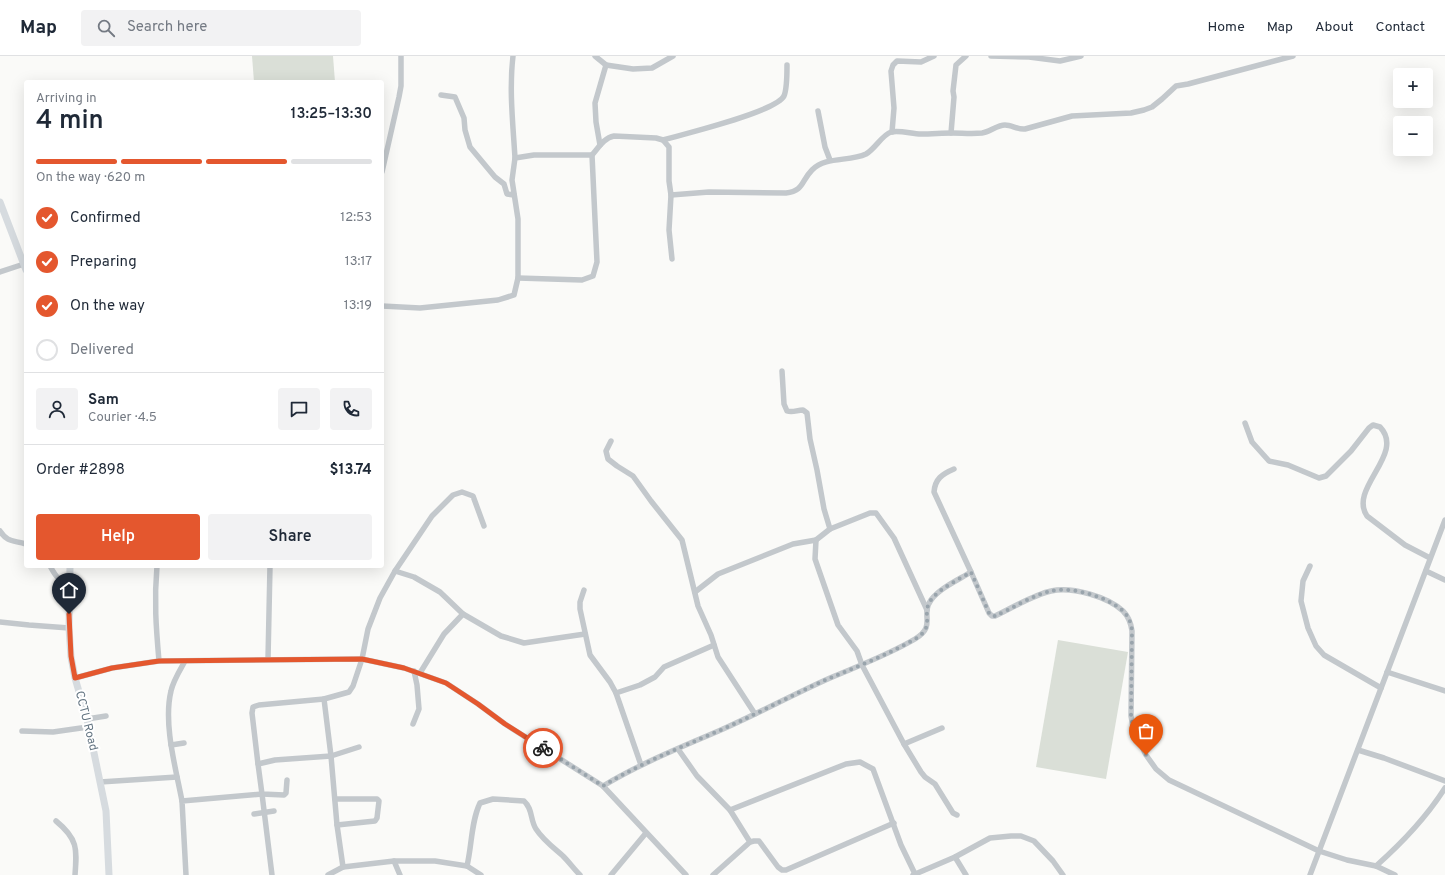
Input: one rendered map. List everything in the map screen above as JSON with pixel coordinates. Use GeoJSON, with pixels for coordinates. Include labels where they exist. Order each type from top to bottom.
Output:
{"type":"FeatureCollection","features":[{"type":"Feature","properties":{"kind":"street"},"geometry":{"type":"LineString","coordinates":[[384,163],[399,97],[401,81],[401,56]]}},
{"type":"Feature","properties":{"kind":"street"},"geometry":{"type":"LineString","coordinates":[[384,306],[420,308],[498,300],[514,295],[518,278],[518,219],[512,180],[515,158],[511,90],[513,56]]}},
{"type":"Feature","properties":{"kind":"street"},"geometry":{"type":"LineString","coordinates":[[595,56],[606,65],[633,69],[652,68],[673,56]]}},
{"type":"Feature","properties":{"kind":"street"},"geometry":{"type":"LineString","coordinates":[[892,132],[894,108],[891,71],[893,65],[897,61],[921,62],[934,56]]}},
{"type":"Feature","properties":{"kind":"street"},"geometry":{"type":"LineString","coordinates":[[951,133],[956,65],[966,56]]}},
{"type":"Feature","properties":{"kind":"street"},"geometry":{"type":"LineString","coordinates":[[991,56],[1029,57],[1060,61],[1081,56]]}},
{"type":"Feature","properties":{"kind":"street"},"geometry":{"type":"LineString","coordinates":[[671,195],[709,192],[792,192],[803,185],[812,169],[830,160],[866,154],[872,150],[887,134],[892,132],[921,134],[983,133],[1003,125],[1019,130],[1025,130],[1072,116],[1131,113],[1152,107],[1176,86],[1294,56]]}},
{"type":"Feature","properties":{"kind":"street"},"geometry":{"type":"LineString","coordinates":[[600,145],[596,122],[595,103],[606,65]]}},
{"type":"Feature","properties":{"kind":"street"},"geometry":{"type":"LineString","coordinates":[[518,278],[582,280],[593,276],[596,262],[592,155],[609,137],[637,136],[663,140],[759,112],[775,104],[785,95],[787,65]]}},
{"type":"Feature","properties":{"kind":"street"},"geometry":{"type":"LineString","coordinates":[[441,95],[455,97],[464,118],[465,130],[470,147],[495,177],[504,184],[507,194],[514,195]]}},
{"type":"Feature","properties":{"kind":"street"},"geometry":{"type":"LineString","coordinates":[[818,111],[825,147],[830,160]]}},
{"type":"Feature","properties":{"kind":"street"},"geometry":{"type":"LineString","coordinates":[[663,140],[669,147],[669,181],[671,195],[669,230],[672,259]]}},
{"type":"Feature","properties":{"kind":"street"},"geometry":{"type":"LineString","coordinates":[[515,158],[534,155],[592,155]]}},
{"type":"Feature","properties":{"kind":"street"},"geometry":{"type":"LineString","coordinates":[[0,202],[24,264]]}},
{"type":"Feature","properties":{"kind":"street"},"geometry":{"type":"LineString","coordinates":[[0,272],[24,267]]}},
{"type":"Feature","properties":{"kind":"street"},"geometry":{"type":"LineString","coordinates":[[782,371],[784,404],[787,411],[792,413],[798,410],[803,410],[807,413],[810,439],[824,509],[830,529]]}},
{"type":"Feature","properties":{"kind":"street"},"geometry":{"type":"LineString","coordinates":[[1245,423],[1252,442],[1269,461],[1288,465],[1319,478],[1326,476],[1351,451],[1369,428],[1373,425],[1380,427],[1385,435],[1386,442],[1384,453],[1382,462],[1368,485],[1362,505],[1363,511],[1372,520],[1405,545],[1430,558]]}},
{"type":"Feature","properties":{"kind":"street"},"geometry":{"type":"LineString","coordinates":[[610,441],[606,452],[608,459],[633,476],[651,502],[682,540],[698,606],[718,657],[755,714]]}},
{"type":"Feature","properties":{"kind":"street"},"geometry":{"type":"LineString","coordinates":[[954,469],[940,476],[936,481],[934,492],[989,613],[992,616],[1050,591],[1062,589],[1075,590],[1101,598],[1114,604],[1124,612],[1130,622],[1132,630],[1131,716],[1133,727],[1146,755],[1156,769],[1169,780],[1190,791],[1320,851],[1347,860],[1376,866],[1395,875]]}},
{"type":"Feature","properties":{"kind":"street"},"geometry":{"type":"LineString","coordinates":[[272,875],[263,812],[252,713],[253,707],[258,705],[324,700],[349,692],[353,686],[362,659],[368,629],[380,598],[395,571],[432,516],[453,495],[462,492],[473,496],[484,526]]}},
{"type":"Feature","properties":{"kind":"street"},"geometry":{"type":"LineString","coordinates":[[695,592],[718,574],[793,544],[816,540],[830,529],[870,513],[876,514],[880,517],[894,538],[927,610]]}},
{"type":"Feature","properties":{"kind":"street"},"geometry":{"type":"LineString","coordinates":[[1310,875],[1445,520]]}},
{"type":"Feature","properties":{"kind":"street"},"geometry":{"type":"LineString","coordinates":[[0,531],[4,538],[8,541],[24,544]]}},
{"type":"Feature","properties":{"kind":"street"},"geometry":{"type":"LineString","coordinates":[[816,540],[814,559],[838,626],[857,651],[862,665],[904,744],[921,772],[935,784],[953,813],[957,816]]}},
{"type":"Feature","properties":{"kind":"street"},"geometry":{"type":"LineString","coordinates":[[1310,566],[1303,582],[1301,601],[1308,628],[1316,646],[1324,655],[1381,688]]}},
{"type":"Feature","properties":{"kind":"street"},"geometry":{"type":"LineString","coordinates":[[51,568],[58,580],[63,584],[70,585]]}},
{"type":"Feature","properties":{"kind":"street","name":"CCTU Road"},"geometry":{"type":"LineString","coordinates":[[70,568],[69,628],[71,656],[75,678],[87,719],[106,811],[109,875]]}},
{"type":"Feature","properties":{"kind":"street"},"geometry":{"type":"LineString","coordinates":[[158,568],[155,608],[159,661]]}},
{"type":"Feature","properties":{"kind":"street"},"geometry":{"type":"LineString","coordinates":[[268,659],[270,568]]}},
{"type":"Feature","properties":{"kind":"street"},"geometry":{"type":"LineString","coordinates":[[395,571],[414,577],[440,592],[463,614],[501,636],[524,642],[585,634]]}},
{"type":"Feature","properties":{"kind":"street"},"geometry":{"type":"LineString","coordinates":[[1426,571],[1445,580]]}},
{"type":"Feature","properties":{"kind":"street"},"geometry":{"type":"LineString","coordinates":[[603,786],[641,765],[755,714],[828,679],[862,665],[915,639],[924,633],[927,628],[927,610],[930,601],[937,593],[971,572]]}},
{"type":"Feature","properties":{"kind":"street"},"geometry":{"type":"LineString","coordinates":[[584,590],[580,602],[580,609],[590,656],[610,682],[616,693],[641,765]]}},
{"type":"Feature","properties":{"kind":"street"},"geometry":{"type":"LineString","coordinates":[[413,724],[419,709],[417,672],[444,634],[463,614]]}},
{"type":"Feature","properties":{"kind":"street"},"geometry":{"type":"LineString","coordinates":[[0,622],[69,628]]}},
{"type":"Feature","properties":{"kind":"street"},"geometry":{"type":"LineString","coordinates":[[616,693],[640,685],[655,677],[664,667],[714,645]]}},
{"type":"Feature","properties":{"kind":"street"},"geometry":{"type":"LineString","coordinates":[[75,678],[112,668],[159,661],[268,659],[362,659],[385,663],[417,672],[446,683],[505,724],[603,786],[686,875]]}},
{"type":"Feature","properties":{"kind":"street"},"geometry":{"type":"LineString","coordinates":[[185,661],[171,690],[169,706],[171,745],[182,801],[186,875]]}},
{"type":"Feature","properties":{"kind":"street"},"geometry":{"type":"LineString","coordinates":[[1387,672],[1445,691]]}},
{"type":"Feature","properties":{"kind":"street"},"geometry":{"type":"LineString","coordinates":[[324,700],[337,825],[343,867]]}},
{"type":"Feature","properties":{"kind":"street"},"geometry":{"type":"LineString","coordinates":[[87,719],[106,716]]}},
{"type":"Feature","properties":{"kind":"street"},"geometry":{"type":"LineString","coordinates":[[22,731],[53,732],[88,727]]}},
{"type":"Feature","properties":{"kind":"street"},"geometry":{"type":"LineString","coordinates":[[904,744],[942,728]]}},
{"type":"Feature","properties":{"kind":"street"},"geometry":{"type":"LineString","coordinates":[[171,745],[184,744]]}},
{"type":"Feature","properties":{"kind":"street"},"geometry":{"type":"LineString","coordinates":[[258,764],[275,760],[331,756],[359,747]]}},
{"type":"Feature","properties":{"kind":"street"},"geometry":{"type":"LineString","coordinates":[[678,749],[697,776],[730,810],[750,842]]}},
{"type":"Feature","properties":{"kind":"street"},"geometry":{"type":"LineString","coordinates":[[1358,750],[1445,781]]}},
{"type":"Feature","properties":{"kind":"street"},"geometry":{"type":"LineString","coordinates":[[730,810],[846,764],[860,762],[873,769],[901,845],[914,874],[955,857],[990,838],[1001,836],[1021,836],[1034,841],[1053,861],[1063,875]]}},
{"type":"Feature","properties":{"kind":"street"},"geometry":{"type":"LineString","coordinates":[[100,782],[177,777]]}},
{"type":"Feature","properties":{"kind":"street"},"geometry":{"type":"LineString","coordinates":[[182,801],[262,794],[284,795],[286,793],[287,780]]}},
{"type":"Feature","properties":{"kind":"street"},"geometry":{"type":"LineString","coordinates":[[1376,866],[1402,842],[1426,816],[1445,788]]}},
{"type":"Feature","properties":{"kind":"street"},"geometry":{"type":"LineString","coordinates":[[335,799],[377,799],[380,804],[375,821],[337,825]]}},
{"type":"Feature","properties":{"kind":"street"},"geometry":{"type":"LineString","coordinates":[[467,866],[475,813],[480,803],[493,799],[524,801],[529,805],[533,824],[536,830],[580,875]]}},
{"type":"Feature","properties":{"kind":"street"},"geometry":{"type":"LineString","coordinates":[[254,814],[274,811]]}},
{"type":"Feature","properties":{"kind":"street"},"geometry":{"type":"LineString","coordinates":[[56,821],[66,829],[74,841],[76,863],[75,875]]}},
{"type":"Feature","properties":{"kind":"street"},"geometry":{"type":"LineString","coordinates":[[714,875],[750,842],[759,841],[778,867],[782,870],[786,870],[894,823]]}},
{"type":"Feature","properties":{"kind":"street"},"geometry":{"type":"LineString","coordinates":[[611,875],[646,833]]}},
{"type":"Feature","properties":{"kind":"street"},"geometry":{"type":"LineString","coordinates":[[955,857],[966,875]]}},
{"type":"Feature","properties":{"kind":"street"},"geometry":{"type":"LineString","coordinates":[[394,861],[400,875]]}},
{"type":"Feature","properties":{"kind":"street"},"geometry":{"type":"LineString","coordinates":[[328,875],[343,867],[394,861],[435,861],[467,866],[480,875]]}},
{"type":"Feature","properties":{"kind":"shaded area"},"geometry":{"type":"Polygon","coordinates":[[[252,56],[333,56],[335,80],[254,80],[252,56]]]}},
{"type":"Feature","properties":{"kind":"shaded area"},"geometry":{"type":"Polygon","coordinates":[[[1058,640],[1128,652],[1106,779],[1036,767],[1058,640]]]}},
{"type":"Feature","properties":{"kind":"way so far"},"geometry":{"type":"LineString","coordinates":[[543,748],[603,786],[622,774],[641,765],[725,728],[828,679],[862,665],[915,639],[924,633],[927,628],[927,610],[930,601],[937,593],[971,572],[989,613],[992,616],[1050,591],[1062,589],[1075,590],[1101,598],[1114,604],[1124,612],[1130,622],[1132,630],[1131,716],[1137,739],[1146,755]]}},
{"type":"Feature","properties":{"kind":"route"},"geometry":{"type":"LineString","coordinates":[[69,614],[71,656],[75,678],[112,668],[159,661],[362,659],[404,668],[446,683],[493,714],[505,724],[543,748]]}}]}
